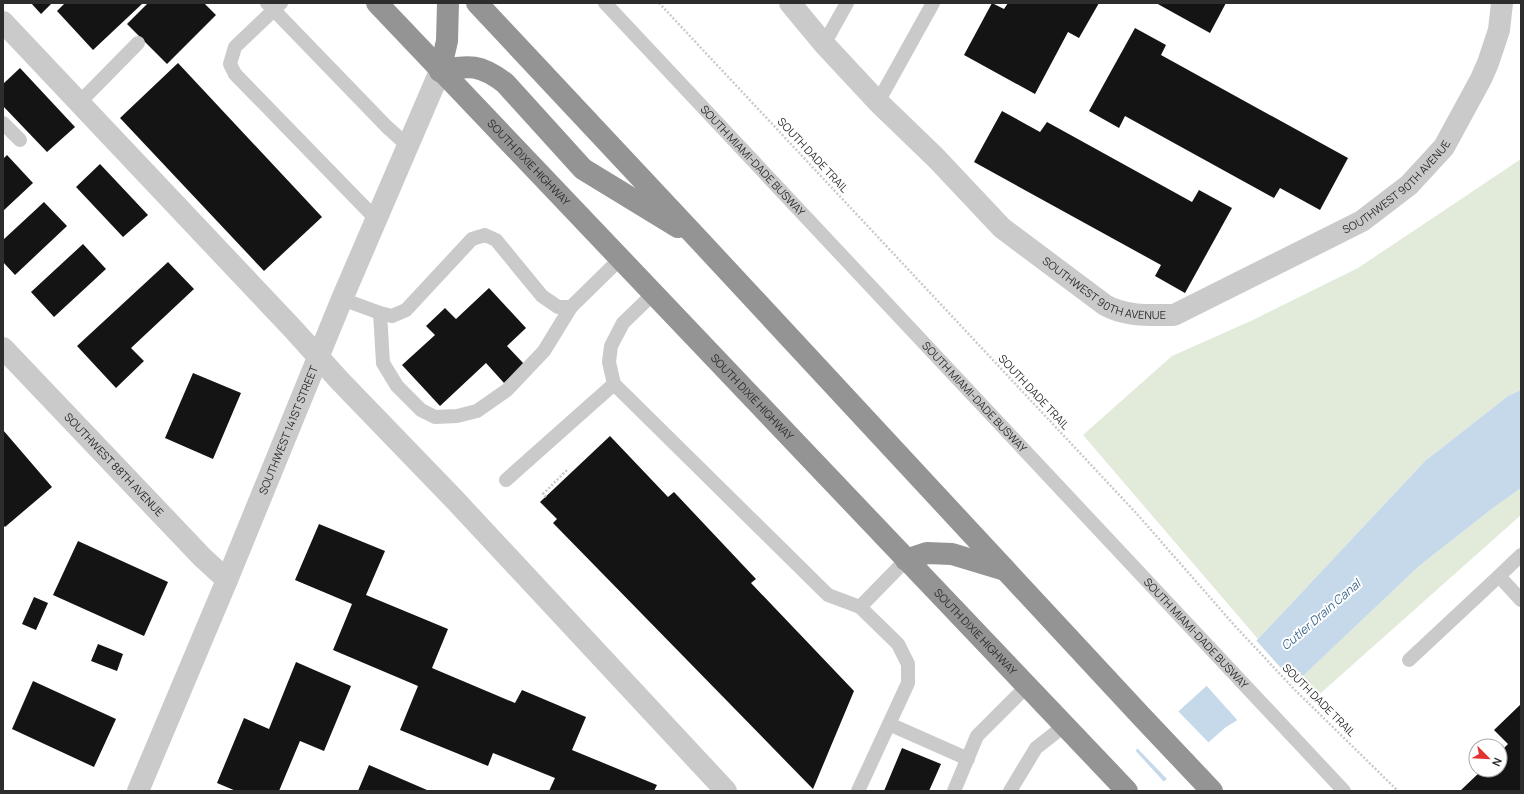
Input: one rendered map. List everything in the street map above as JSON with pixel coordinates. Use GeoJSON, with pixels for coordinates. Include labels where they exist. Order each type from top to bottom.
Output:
{"type":"FeatureCollection","features":[{"type":"Feature","properties":{"kind":"highway","name":"SOUTH DIXIE HIGHWAY"},"geometry":{"type":"LineString","coordinates":[[377,3],[440,71],[1127,791]]}},
{"type":"Feature","properties":{"kind":"highway"},"geometry":{"type":"LineString","coordinates":[[448,3],[447,40],[440,71],[464,66],[478,67],[492,73],[505,83],[583,169],[700,241]]}},
{"type":"Feature","properties":{"kind":"highway"},"geometry":{"type":"LineString","coordinates":[[477,3],[1212,791]]}},
{"type":"Feature","properties":{"kind":"highway"},"geometry":{"type":"LineString","coordinates":[[906,560],[926,553],[952,554],[1006,570]]}},
{"type":"Feature","properties":{"kind":"street","name":"SOUTHWEST 90TH AVENUE"},"geometry":{"type":"LineString","coordinates":[[790,3],[824,44],[878,102],[936,158],[1002,228],[1105,306],[1125,312],[1145,315],[1174,315],[1362,221],[1409,185],[1444,147],[1481,79],[1499,30],[1502,3]]}},
{"type":"Feature","properties":{"kind":"street"},"geometry":{"type":"LineString","coordinates":[[3,22],[726,791]]}},
{"type":"Feature","properties":{"kind":"street","name":"SOUTHWEST 141ST STREET"},"geometry":{"type":"LineString","coordinates":[[138,791],[227,580],[342,299],[440,71]]}},
{"type":"Feature","properties":{"kind":"street","name":"SOUTHWEST 88TH AVENUE"},"geometry":{"type":"LineString","coordinates":[[3,348],[202,556],[227,580]]}},
{"type":"Feature","properties":{"kind":"lane","name":"SOUTH MIAMI-DADE BUSWAY"},"geometry":{"type":"LineString","coordinates":[[605,3],[1344,791]]}},
{"type":"Feature","properties":{"kind":"lane"},"geometry":{"type":"LineString","coordinates":[[824,44],[847,3]]}},
{"type":"Feature","properties":{"kind":"lane"},"geometry":{"type":"LineString","coordinates":[[878,102],[933,3]]}},
{"type":"Feature","properties":{"kind":"lane"},"geometry":{"type":"LineString","coordinates":[[376,219],[235,74],[230,64],[234,47],[274,5],[387,127],[407,145]]}},
{"type":"Feature","properties":{"kind":"lane"},"geometry":{"type":"LineString","coordinates":[[79,103],[138,43]]}},
{"type":"Feature","properties":{"kind":"lane"},"geometry":{"type":"LineString","coordinates":[[5,128],[20,140]]}},
{"type":"Feature","properties":{"kind":"lane"},"geometry":{"type":"LineString","coordinates":[[342,299],[392,316],[406,310],[472,239],[485,235],[496,240],[542,296],[558,307],[571,307]]}},
{"type":"Feature","properties":{"kind":"lane"},"geometry":{"type":"LineString","coordinates":[[380,313],[383,363],[397,386],[421,410],[434,417],[457,416],[477,411],[507,390],[544,351],[571,307],[620,259]]}},
{"type":"Feature","properties":{"kind":"lane"},"geometry":{"type":"LineString","coordinates":[[653,294],[623,322],[611,346],[609,362],[614,384],[828,595],[860,607],[898,644],[908,664],[908,684],[858,791]]}},
{"type":"Feature","properties":{"kind":"lane"},"geometry":{"type":"LineString","coordinates":[[506,480],[614,384]]}},
{"type":"Feature","properties":{"kind":"lane"},"geometry":{"type":"LineString","coordinates":[[1409,660],[1521,556]]}},
{"type":"Feature","properties":{"kind":"lane"},"geometry":{"type":"LineString","coordinates":[[860,607],[906,560]]}},
{"type":"Feature","properties":{"kind":"lane"},"geometry":{"type":"LineString","coordinates":[[1499,576],[1521,600]]}},
{"type":"Feature","properties":{"kind":"lane"},"geometry":{"type":"LineString","coordinates":[[954,791],[977,736],[1026,686]]}},
{"type":"Feature","properties":{"kind":"lane"},"geometry":{"type":"LineString","coordinates":[[889,724],[968,759]]}},
{"type":"Feature","properties":{"kind":"lane"},"geometry":{"type":"LineString","coordinates":[[1010,791],[1036,748],[1064,726]]}},
{"type":"Feature","properties":{"kind":"path","name":"SOUTH DADE TRAIL"},"geometry":{"type":"LineString","coordinates":[[659,3],[1137,514],[1235,626],[1294,689],[1398,791]]}},
{"type":"Feature","properties":{"kind":"path"},"geometry":{"type":"LineString","coordinates":[[546,497],[543,494],[567,470]]}},
{"type":"Feature","properties":{"kind":"green space"},"geometry":{"type":"Polygon","coordinates":[[[1521,159],[1521,390],[1508,396],[1425,461],[1258,639],[1083,435],[1172,356],[1253,320],[1358,268],[1521,159]]]}},
{"type":"Feature","properties":{"kind":"green space"},"geometry":{"type":"Polygon","coordinates":[[[1521,488],[1521,515],[1313,700],[1296,682],[1419,566],[1521,488]]]}},
{"type":"Feature","properties":{"kind":"water","name":"Cutler Drain Canal"},"geometry":{"type":"Polygon","coordinates":[[[1521,390],[1521,488],[1419,566],[1288,690],[1226,727],[1153,791],[1091,791],[1258,639],[1425,461],[1508,396],[1521,390]]]}},
{"type":"Feature","properties":{"kind":"pier"},"geometry":{"type":"Polygon","coordinates":[[[1255,639],[1296,685],[1289,691],[1239,722],[1205,684],[1255,639]]]}},
{"type":"Feature","properties":{"kind":"pier"},"geometry":{"type":"Polygon","coordinates":[[[1177,710],[1210,744],[1168,780],[1136,747],[1177,710]]]}},
{"type":"Feature","properties":{"kind":"pier"},"geometry":{"type":"Polygon","coordinates":[[[1134,749],[1165,783],[1156,791],[1089,791],[1134,749]]]}},
{"type":"Feature","properties":{"kind":"building"},"geometry":{"type":"Polygon","coordinates":[[[31,3],[52,3],[41,14],[31,3]]]}},
{"type":"Feature","properties":{"kind":"building"},"geometry":{"type":"Polygon","coordinates":[[[65,3],[143,3],[93,50],[57,11],[65,3]]]}},
{"type":"Feature","properties":{"kind":"building"},"geometry":{"type":"Polygon","coordinates":[[[148,3],[204,3],[216,15],[167,64],[127,24],[148,3]]]}},
{"type":"Feature","properties":{"kind":"building"},"geometry":{"type":"Polygon","coordinates":[[[992,3],[1004,9],[1008,3],[1099,3],[1079,38],[1068,32],[1035,94],[964,55],[992,3]]]}},
{"type":"Feature","properties":{"kind":"building"},"geometry":{"type":"Polygon","coordinates":[[[1156,3],[1226,3],[1210,33],[1156,3]]]}},
{"type":"Feature","properties":{"kind":"building"},"geometry":{"type":"Polygon","coordinates":[[[1135,28],[1166,45],[1161,55],[1348,158],[1320,210],[1280,188],[1274,198],[1125,116],[1119,128],[1089,111],[1135,28]]]}},
{"type":"Feature","properties":{"kind":"building"},"geometry":{"type":"Polygon","coordinates":[[[178,63],[322,217],[264,271],[120,118],[178,63]]]}},
{"type":"Feature","properties":{"kind":"building"},"geometry":{"type":"Polygon","coordinates":[[[20,68],[75,127],[47,152],[3,106],[3,84],[20,68]]]}},
{"type":"Feature","properties":{"kind":"building"},"geometry":{"type":"Polygon","coordinates":[[[1002,111],[1040,132],[1047,122],[1192,202],[1199,190],[1232,208],[1185,293],[1155,276],[1161,265],[974,162],[1002,111]]]}},
{"type":"Feature","properties":{"kind":"building"},"geometry":{"type":"Polygon","coordinates":[[[7,155],[33,183],[3,211],[3,159],[7,155]]]}},
{"type":"Feature","properties":{"kind":"building"},"geometry":{"type":"Polygon","coordinates":[[[100,164],[148,215],[123,237],[76,187],[100,164]]]}},
{"type":"Feature","properties":{"kind":"building"},"geometry":{"type":"Polygon","coordinates":[[[44,202],[67,226],[15,275],[3,262],[3,240],[44,202]]]}},
{"type":"Feature","properties":{"kind":"building"},"geometry":{"type":"Polygon","coordinates":[[[83,244],[106,269],[54,317],[31,292],[83,244]]]}},
{"type":"Feature","properties":{"kind":"building"},"geometry":{"type":"Polygon","coordinates":[[[168,262],[194,289],[131,348],[144,361],[116,388],[77,346],[168,262]]]}},
{"type":"Feature","properties":{"kind":"building"},"geometry":{"type":"Polygon","coordinates":[[[489,288],[526,328],[507,346],[524,364],[504,383],[486,363],[440,406],[402,365],[435,335],[426,326],[445,308],[456,319],[489,288]]]}},
{"type":"Feature","properties":{"kind":"building"},"geometry":{"type":"Polygon","coordinates":[[[193,373],[241,393],[213,459],[165,438],[193,373]]]}},
{"type":"Feature","properties":{"kind":"building"},"geometry":{"type":"Polygon","coordinates":[[[3,430],[52,487],[5,527],[3,525],[3,430]]]}},
{"type":"Feature","properties":{"kind":"building"},"geometry":{"type":"Polygon","coordinates":[[[610,436],[668,497],[674,492],[756,579],[751,583],[854,691],[813,789],[553,523],[557,519],[540,502],[610,436]]]}},
{"type":"Feature","properties":{"kind":"building"},"geometry":{"type":"Polygon","coordinates":[[[319,524],[385,551],[366,595],[448,629],[432,668],[515,703],[522,690],[586,717],[572,750],[657,785],[654,791],[549,791],[555,778],[493,753],[488,766],[400,730],[418,686],[333,650],[352,604],[295,580],[319,524]]]}},
{"type":"Feature","properties":{"kind":"building"},"geometry":{"type":"Polygon","coordinates":[[[78,541],[168,582],[144,636],[53,595],[78,541]]]}},
{"type":"Feature","properties":{"kind":"building"},"geometry":{"type":"Polygon","coordinates":[[[34,597],[48,603],[36,630],[22,624],[34,597]]]}},
{"type":"Feature","properties":{"kind":"building"},"geometry":{"type":"Polygon","coordinates":[[[98,644],[123,654],[117,671],[91,661],[98,644]]]}},
{"type":"Feature","properties":{"kind":"building"},"geometry":{"type":"Polygon","coordinates":[[[296,662],[351,686],[324,751],[300,741],[279,791],[236,791],[217,783],[244,718],[269,729],[296,662]]]}},
{"type":"Feature","properties":{"kind":"building"},"geometry":{"type":"Polygon","coordinates":[[[33,681],[116,719],[94,767],[12,729],[33,681]]]}},
{"type":"Feature","properties":{"kind":"building"},"geometry":{"type":"Polygon","coordinates":[[[1521,704],[1521,791],[1460,791],[1474,778],[1508,778],[1508,738],[1502,738],[1494,730],[1521,704]]]}},
{"type":"Feature","properties":{"kind":"building"},"geometry":{"type":"Polygon","coordinates":[[[902,748],[941,764],[929,791],[884,791],[902,748]]]}},
{"type":"Feature","properties":{"kind":"building"},"geometry":{"type":"Polygon","coordinates":[[[369,765],[427,790],[427,791],[358,791],[369,765]]]}}]}
